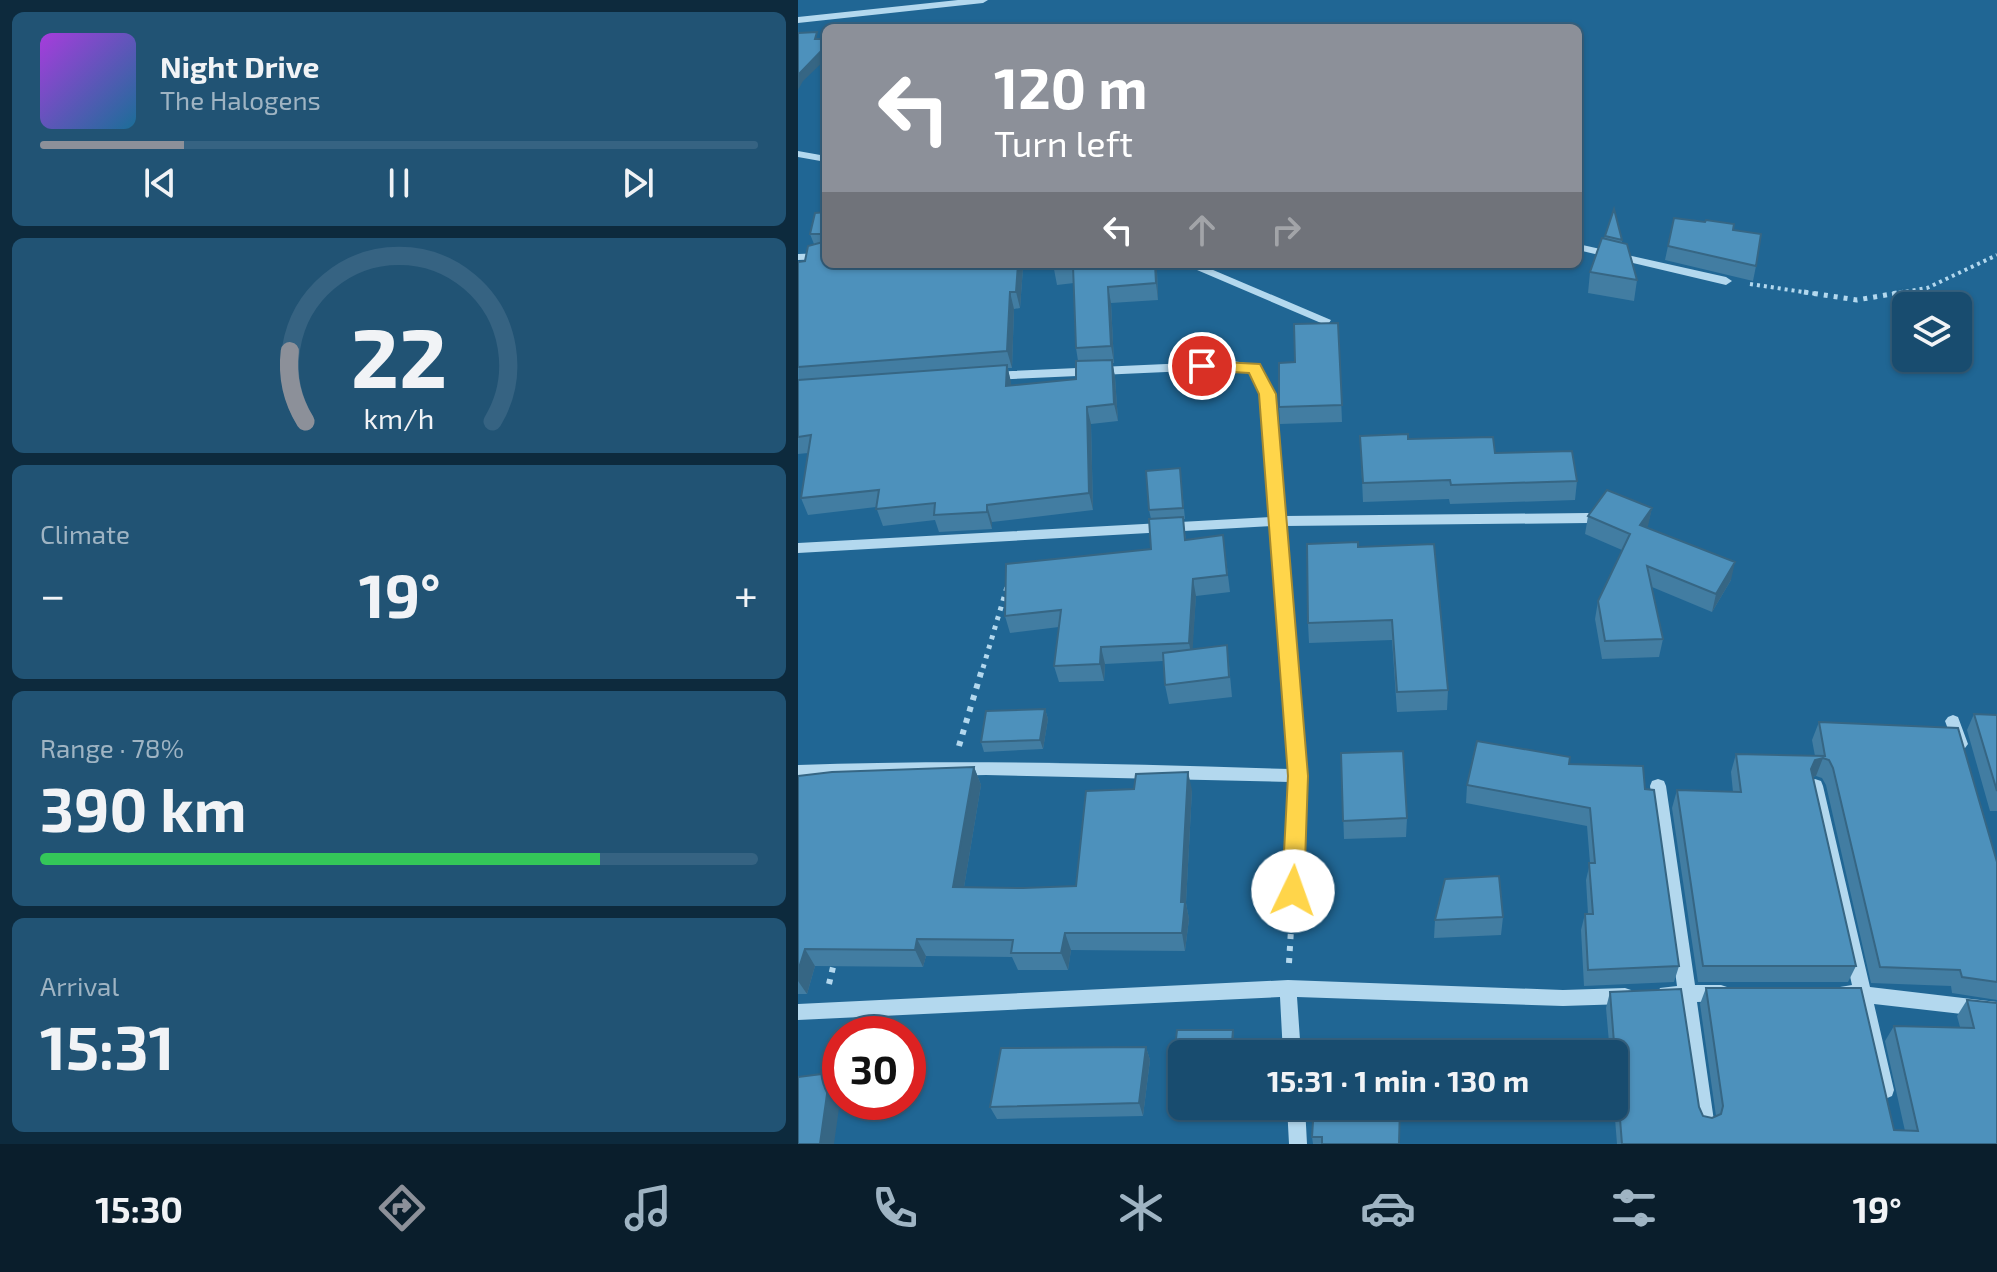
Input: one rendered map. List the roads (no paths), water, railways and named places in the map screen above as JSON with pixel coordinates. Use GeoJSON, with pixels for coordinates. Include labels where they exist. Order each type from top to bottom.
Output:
{"type":"FeatureCollection","features":[{"type":"Feature","properties":{"kind":"street"},"geometry":{"type":"LineString","coordinates":[[798,20],[983,0]]}},
{"type":"Feature","properties":{"kind":"street"},"geometry":{"type":"LineString","coordinates":[[798,154],[822,158]]}},
{"type":"Feature","properties":{"kind":"street"},"geometry":{"type":"LineString","coordinates":[[1582,248],[1726,281]]}},
{"type":"Feature","properties":{"kind":"street"},"geometry":{"type":"LineString","coordinates":[[798,257],[822,256]]}},
{"type":"Feature","properties":{"kind":"street"},"geometry":{"type":"LineString","coordinates":[[1199,268],[1325,320]]}},
{"type":"Feature","properties":{"kind":"street"},"geometry":{"type":"LineString","coordinates":[[978,377],[1233,365],[1254,368],[1268,394],[1298,776],[1293,891]]}},
{"type":"Feature","properties":{"kind":"street"},"geometry":{"type":"LineString","coordinates":[[798,548],[1278,521],[1588,518]]}},
{"type":"Feature","properties":{"kind":"street"},"geometry":{"type":"LineString","coordinates":[[1953,721],[1965,763]]}},
{"type":"Feature","properties":{"kind":"street"},"geometry":{"type":"LineString","coordinates":[[798,772],[952,769],[1298,776]]}},
{"type":"Feature","properties":{"kind":"street"},"geometry":{"type":"LineString","coordinates":[[1658,786],[1705,1121]]}},
{"type":"Feature","properties":{"kind":"street"},"geometry":{"type":"LineString","coordinates":[[1815,786],[1890,1114]]}},
{"type":"Feature","properties":{"kind":"street"},"geometry":{"type":"LineString","coordinates":[[1288,988],[1291,1040]]}},
{"type":"Feature","properties":{"kind":"street"},"geometry":{"type":"LineString","coordinates":[[798,1012],[1288,988],[1563,998],[1746,993]]}},
{"type":"Feature","properties":{"kind":"street"},"geometry":{"type":"LineString","coordinates":[[1834,993],[1863,993],[1997,1010]]}},
{"type":"Feature","properties":{"kind":"street"},"geometry":{"type":"LineString","coordinates":[[1297,1120],[1298,1144]]}}]}
